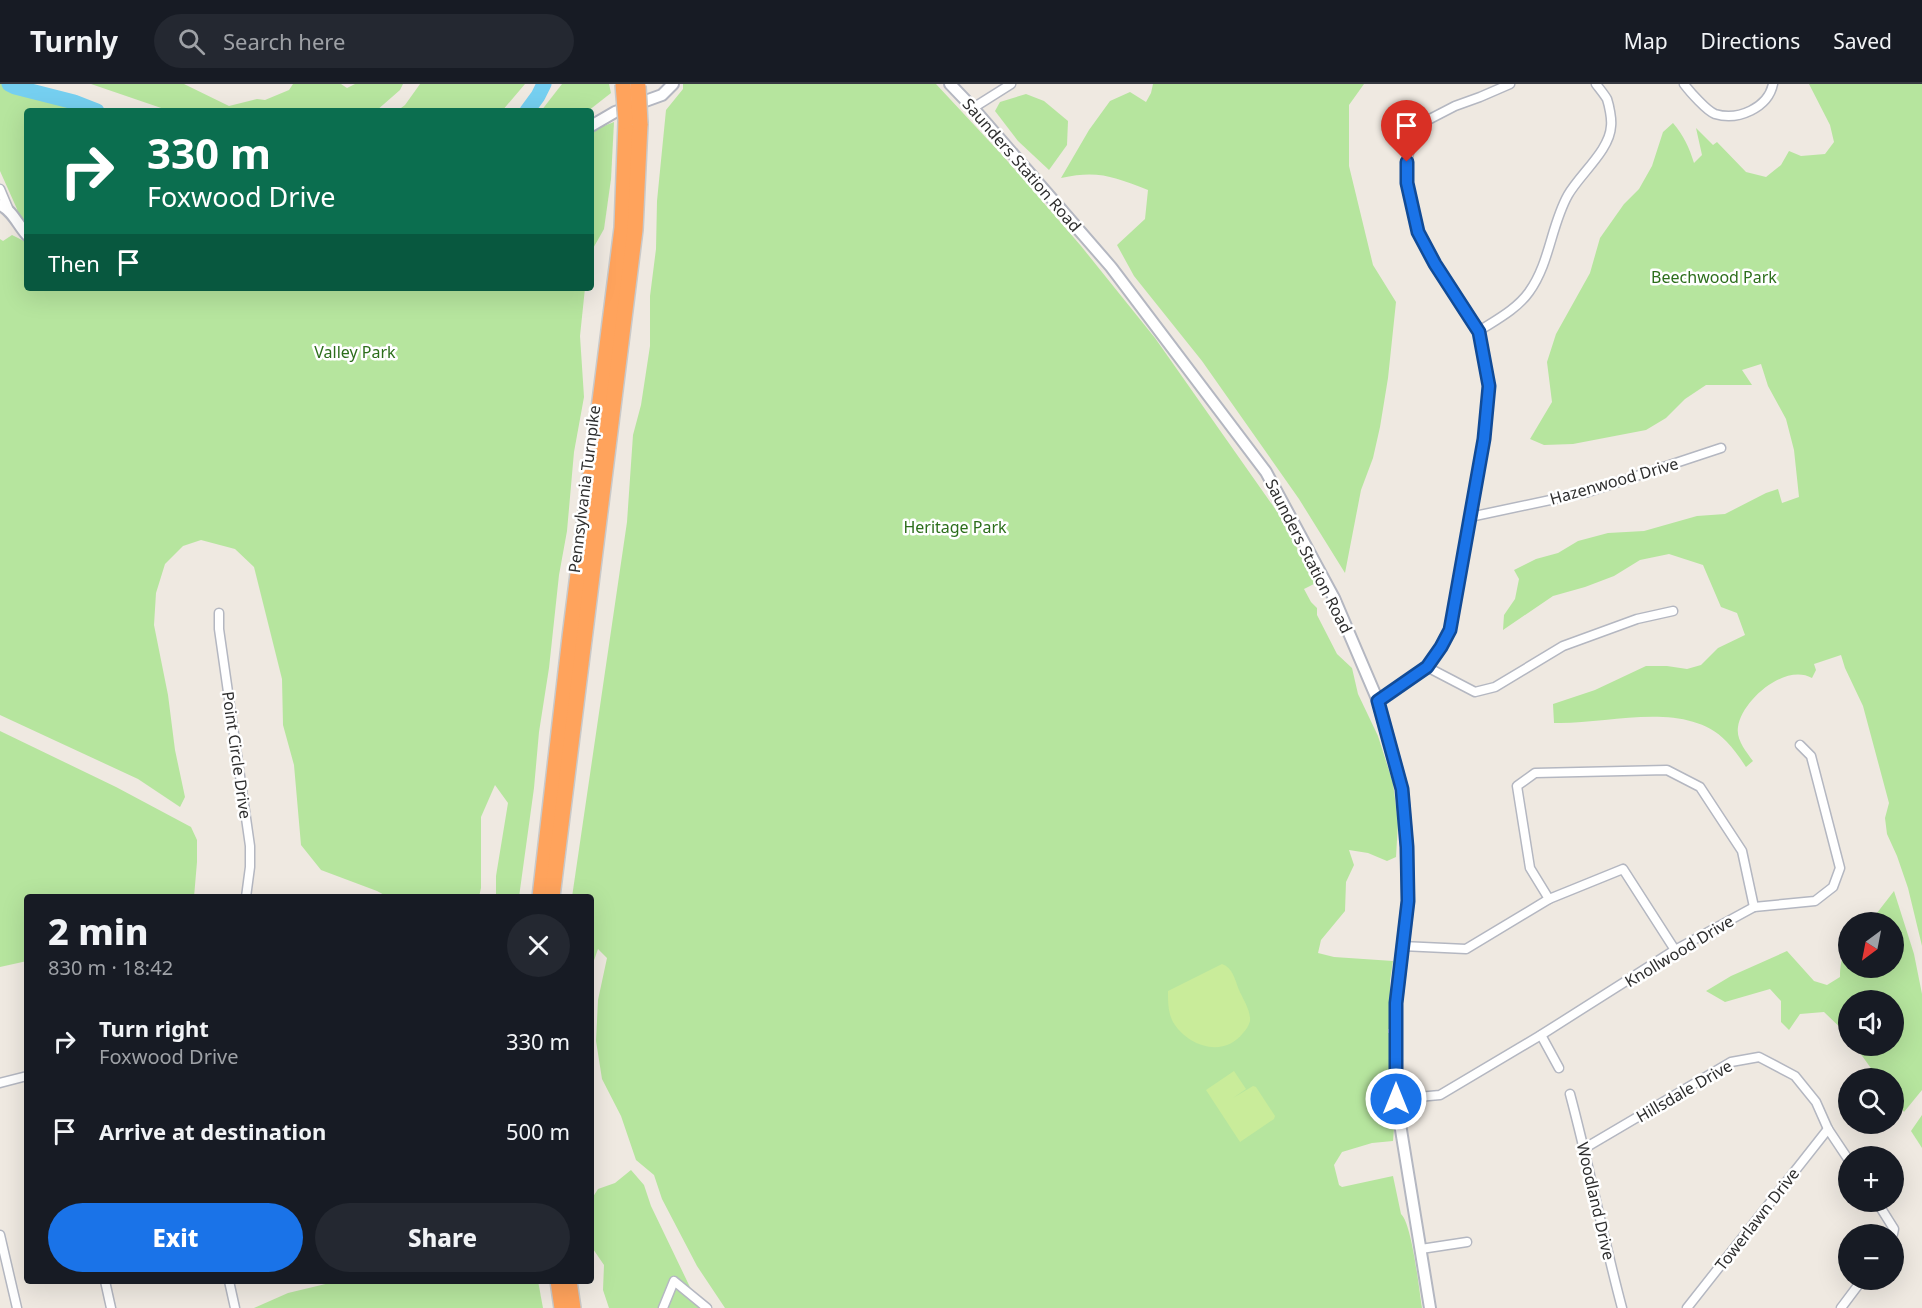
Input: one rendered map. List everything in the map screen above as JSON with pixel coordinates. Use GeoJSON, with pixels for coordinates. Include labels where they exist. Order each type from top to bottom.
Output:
{"type":"FeatureCollection","features":[{"type":"Feature","properties":{"kind":"highway","name":"Pennsylvania Turnpike"},"geometry":{"type":"LineString","coordinates":[[552,894],[634,230],[633,85]]}},
{"type":"Feature","properties":{"kind":"highway","name":"Pennsylvania Turnpike"},"geometry":{"type":"LineString","coordinates":[[540,894],[633,123]]}},
{"type":"Feature","properties":{"kind":"highway"},"geometry":{"type":"LineString","coordinates":[[558,1284],[562,1308]]}},
{"type":"Feature","properties":{"kind":"highway"},"geometry":{"type":"LineString","coordinates":[[569,1284],[573,1308]]}},
{"type":"Feature","properties":{"kind":"street"},"geometry":{"type":"LineString","coordinates":[[594,124],[615,112],[662,95],[674,84]]}},
{"type":"Feature","properties":{"kind":"street","name":"Saunders Station Road"},"geometry":{"type":"LineString","coordinates":[[950,84],[1111,267],[1266,472],[1334,598],[1378,701],[1402,789],[1407,847],[1408,901],[1396,1003],[1396,1099],[1430,1308]]}},
{"type":"Feature","properties":{"kind":"street"},"geometry":{"type":"LineString","coordinates":[[973,108],[1011,84]]}},
{"type":"Feature","properties":{"kind":"street"},"geometry":{"type":"LineString","coordinates":[[1378,701],[1427,667],[1450,630],[1484,439],[1489,386],[1479,332],[1435,264],[1418,232],[1407,183],[1407,162],[1412,140],[1426,121],[1455,106],[1510,84]]}},
{"type":"Feature","properties":{"kind":"street"},"geometry":{"type":"LineString","coordinates":[[1479,332],[1507,313],[1528,293],[1542,270],[1565,201],[1576,181],[1605,147],[1611,126],[1607,99],[1596,84]]}},
{"type":"Feature","properties":{"kind":"street"},"geometry":{"type":"LineString","coordinates":[[1684,84],[1713,114],[1737,117],[1757,108],[1771,92],[1773,84]]}},
{"type":"Feature","properties":{"kind":"street"},"geometry":{"type":"LineString","coordinates":[[0,189],[4,207],[24,232]]}},
{"type":"Feature","properties":{"kind":"street","name":"Hazenwood Drive"},"geometry":{"type":"LineString","coordinates":[[1470,517],[1588,492],[1721,448]]}},
{"type":"Feature","properties":{"kind":"street"},"geometry":{"type":"LineString","coordinates":[[1427,667],[1475,692],[1495,687],[1563,646],[1637,619],[1673,611]]}},
{"type":"Feature","properties":{"kind":"street","name":"Point Circle Drive"},"geometry":{"type":"LineString","coordinates":[[219,614],[219,629],[250,846],[246,894]]}},
{"type":"Feature","properties":{"kind":"street","name":"Knollwood Drive"},"geometry":{"type":"LineString","coordinates":[[1396,1099],[1440,1095],[1541,1035],[1675,950],[1754,907],[1815,901],[1833,887],[1840,868],[1811,756],[1800,745]]}},
{"type":"Feature","properties":{"kind":"street"},"geometry":{"type":"LineString","coordinates":[[1549,899],[1530,868],[1517,786],[1535,773],[1667,770],[1700,787],[1742,851],[1754,907]]}},
{"type":"Feature","properties":{"kind":"street"},"geometry":{"type":"LineString","coordinates":[[1402,946],[1466,950],[1549,899],[1623,869],[1675,950]]}},
{"type":"Feature","properties":{"kind":"street"},"geometry":{"type":"LineString","coordinates":[[1541,1035],[1559,1068]]}},
{"type":"Feature","properties":{"kind":"street","name":"Hillsdale Drive"},"geometry":{"type":"LineString","coordinates":[[1585,1148],[1731,1062],[1759,1057],[1795,1076],[1816,1102],[1828,1130],[1839,1146]]}},
{"type":"Feature","properties":{"kind":"street"},"geometry":{"type":"LineString","coordinates":[[0,1083],[24,1077]]}},
{"type":"Feature","properties":{"kind":"street","name":"Woodland Drive"},"geometry":{"type":"LineString","coordinates":[[1570,1094],[1585,1148],[1603,1238],[1622,1308]]}},
{"type":"Feature","properties":{"kind":"street","name":"Towerlawn Drive"},"geometry":{"type":"LineString","coordinates":[[1687,1308],[1828,1130]]}},
{"type":"Feature","properties":{"kind":"street"},"geometry":{"type":"LineString","coordinates":[[0,1235],[17,1308]]}},
{"type":"Feature","properties":{"kind":"street"},"geometry":{"type":"LineString","coordinates":[[1421,1249],[1467,1242]]}},
{"type":"Feature","properties":{"kind":"street"},"geometry":{"type":"LineString","coordinates":[[663,1308],[674,1281],[707,1308]]}},
{"type":"Feature","properties":{"kind":"street"},"geometry":{"type":"LineString","coordinates":[[106,1284],[111,1308]]}},
{"type":"Feature","properties":{"kind":"street"},"geometry":{"type":"LineString","coordinates":[[230,1284],[236,1308]]}},
{"type":"Feature","properties":{"kind":"street"},"geometry":{"type":"LineString","coordinates":[[1841,1308],[1854,1290]]}},
{"type":"Feature","properties":{"kind":"green space"},"geometry":{"type":"Polygon","coordinates":[[[0,84],[32,97],[80,108],[24,108],[24,241],[17,209],[0,171],[0,84]]]}},
{"type":"Feature","properties":{"kind":"green space"},"geometry":{"type":"Polygon","coordinates":[[[91,84],[184,84],[229,106],[257,99],[265,100],[289,90],[293,84],[341,84],[347,88],[355,84],[403,84],[400,90],[379,108],[161,108],[91,84]]]}},
{"type":"Feature","properties":{"kind":"green space"},"geometry":{"type":"Polygon","coordinates":[[[420,84],[525,84],[505,108],[401,108],[420,84]]]}},
{"type":"Feature","properties":{"kind":"green space"},"geometry":{"type":"Polygon","coordinates":[[[562,84],[609,84],[611,93],[592,108],[543,108],[562,84]]]}},
{"type":"Feature","properties":{"kind":"green space","name":"Heritage Park"},"geometry":{"type":"Polygon","coordinates":[[[683,84],[936,84],[1003,156],[1081,246],[1155,338],[1278,513],[1316,583],[1304,589],[1317,608],[1317,615],[1337,654],[1352,668],[1358,694],[1378,736],[1393,783],[1398,823],[1396,857],[1387,861],[1368,853],[1349,850],[1354,865],[1346,882],[1345,911],[1321,940],[1318,953],[1334,957],[1393,961],[1388,1033],[1391,1033],[1393,1141],[1372,1143],[1342,1152],[1334,1165],[1339,1185],[1342,1187],[1393,1176],[1401,1214],[1412,1243],[1422,1308],[725,1308],[697,1266],[662,1199],[654,1175],[636,1160],[621,1116],[602,1079],[596,1041],[598,1000],[607,958],[598,949],[594,960],[594,894],[572,894],[627,522],[633,435],[641,405],[650,346],[650,296],[656,249],[657,201],[666,110],[683,89],[683,84]]]}},
{"type":"Feature","properties":{"kind":"green space"},"geometry":{"type":"Polygon","coordinates":[[[1153,84],[1364,84],[1349,105],[1349,166],[1373,265],[1396,302],[1380,427],[1373,458],[1361,490],[1345,573],[1299,499],[1202,361],[1134,276],[1117,245],[1145,219],[1148,190],[1106,176],[1086,175],[1061,178],[1089,130],[1110,101],[1130,92],[1146,102],[1153,84]]]}},
{"type":"Feature","properties":{"kind":"green space","name":"Beechwood Park"},"geometry":{"type":"Polygon","coordinates":[[[1809,84],[1922,84],[1922,946],[1908,888],[1887,834],[1885,818],[1889,803],[1863,706],[1841,655],[1814,664],[1816,670],[1812,678],[1801,675],[1778,680],[1766,687],[1747,706],[1738,727],[1740,741],[1753,761],[1746,767],[1726,741],[1709,728],[1689,721],[1667,717],[1644,717],[1554,723],[1553,704],[1595,690],[1646,666],[1687,669],[1701,665],[1718,648],[1745,635],[1737,613],[1721,607],[1703,565],[1669,554],[1640,560],[1614,576],[1553,596],[1503,630],[1504,615],[1515,599],[1519,579],[1514,570],[1536,559],[1558,553],[1578,541],[1608,533],[1644,531],[1697,516],[1725,514],[1778,489],[1782,503],[1799,497],[1794,450],[1786,419],[1768,386],[1761,364],[1742,370],[1752,385],[1706,385],[1685,399],[1666,418],[1646,430],[1573,444],[1544,445],[1530,439],[1552,402],[1547,362],[1556,334],[1590,273],[1600,238],[1624,204],[1639,189],[1652,166],[1663,132],[1673,123],[1686,142],[1694,163],[1702,155],[1696,128],[1713,145],[1717,142],[1746,172],[1766,177],[1781,165],[1789,151],[1801,156],[1825,154],[1834,142],[1830,125],[1809,84]]]}},
{"type":"Feature","properties":{"kind":"green space"},"geometry":{"type":"Polygon","coordinates":[[[1026,94],[1044,101],[1068,121],[1067,145],[1049,170],[1018,141],[995,111],[1000,102],[1026,94]]]}},
{"type":"Feature","properties":{"kind":"green space"},"geometry":{"type":"Polygon","coordinates":[[[614,122],[611,179],[604,229],[594,247],[594,130],[614,122]]]}},
{"type":"Feature","properties":{"kind":"green space","name":"Valley Park"},"geometry":{"type":"Polygon","coordinates":[[[12,235],[24,241],[24,291],[585,291],[580,336],[584,397],[574,452],[567,531],[559,575],[519,894],[496,894],[496,876],[508,803],[495,785],[481,817],[480,894],[382,894],[321,870],[301,845],[294,765],[283,725],[282,679],[254,567],[235,549],[201,540],[183,546],[165,564],[156,593],[154,625],[185,797],[180,807],[138,779],[0,715],[0,239],[3,241],[12,235]]]}},
{"type":"Feature","properties":{"kind":"green space"},"geometry":{"type":"Polygon","coordinates":[[[0,731],[116,787],[191,827],[197,840],[194,894],[24,894],[24,962],[0,967],[0,731]]]}},
{"type":"Feature","properties":{"kind":"green space"},"geometry":{"type":"Polygon","coordinates":[[[1894,891],[1901,912],[1878,912],[1894,891]]]}},
{"type":"Feature","properties":{"kind":"green space"},"geometry":{"type":"Polygon","coordinates":[[[1904,922],[1914,954],[1922,994],[1922,1090],[1904,1112],[1904,1068],[1871,1068],[1862,1056],[1904,1056],[1904,990],[1838,990],[1838,1025],[1824,1012],[1800,1014],[1789,1030],[1781,1022],[1781,1001],[1770,989],[1725,1002],[1706,991],[1731,976],[1787,951],[1814,981],[1827,985],[1838,978],[1904,978],[1904,922]]]}},
{"type":"Feature","properties":{"kind":"green space"},"geometry":{"type":"Polygon","coordinates":[[[1222,964],[1229,968],[1233,975],[1248,1009],[1250,1021],[1235,1041],[1216,1047],[1206,1046],[1188,1038],[1173,1022],[1169,1011],[1168,991],[1222,964]]]}},
{"type":"Feature","properties":{"kind":"green space"},"geometry":{"type":"Polygon","coordinates":[[[1234,1071],[1246,1089],[1233,1098],[1253,1086],[1256,1087],[1275,1116],[1274,1119],[1240,1142],[1206,1090],[1234,1071]]]}},
{"type":"Feature","properties":{"kind":"green space"},"geometry":{"type":"Polygon","coordinates":[[[1922,1115],[1922,1148],[1911,1131],[1922,1115]]]}},
{"type":"Feature","properties":{"kind":"green space"},"geometry":{"type":"Polygon","coordinates":[[[631,1170],[644,1185],[651,1206],[700,1308],[609,1308],[603,1290],[604,1265],[594,1250],[594,1195],[598,1189],[615,1183],[631,1170]]]}},
{"type":"Feature","properties":{"kind":"green space"},"geometry":{"type":"Polygon","coordinates":[[[326,1284],[539,1284],[543,1308],[254,1308],[288,1293],[326,1284]]]}},
{"type":"Feature","properties":{"kind":"waterway"},"geometry":{"type":"LineString","coordinates":[[9,84],[89,108]]}},
{"type":"Feature","properties":{"kind":"waterway"},"geometry":{"type":"LineString","coordinates":[[529,108],[544,84]]}},
{"type":"Feature","properties":{"kind":"route"},"geometry":{"type":"LineString","coordinates":[[1396,1099],[1396,1003],[1408,901],[1407,847],[1402,789],[1378,701],[1427,667],[1450,630],[1484,439],[1489,386],[1479,332],[1435,264],[1418,232],[1407,183],[1407,162]]}}]}
